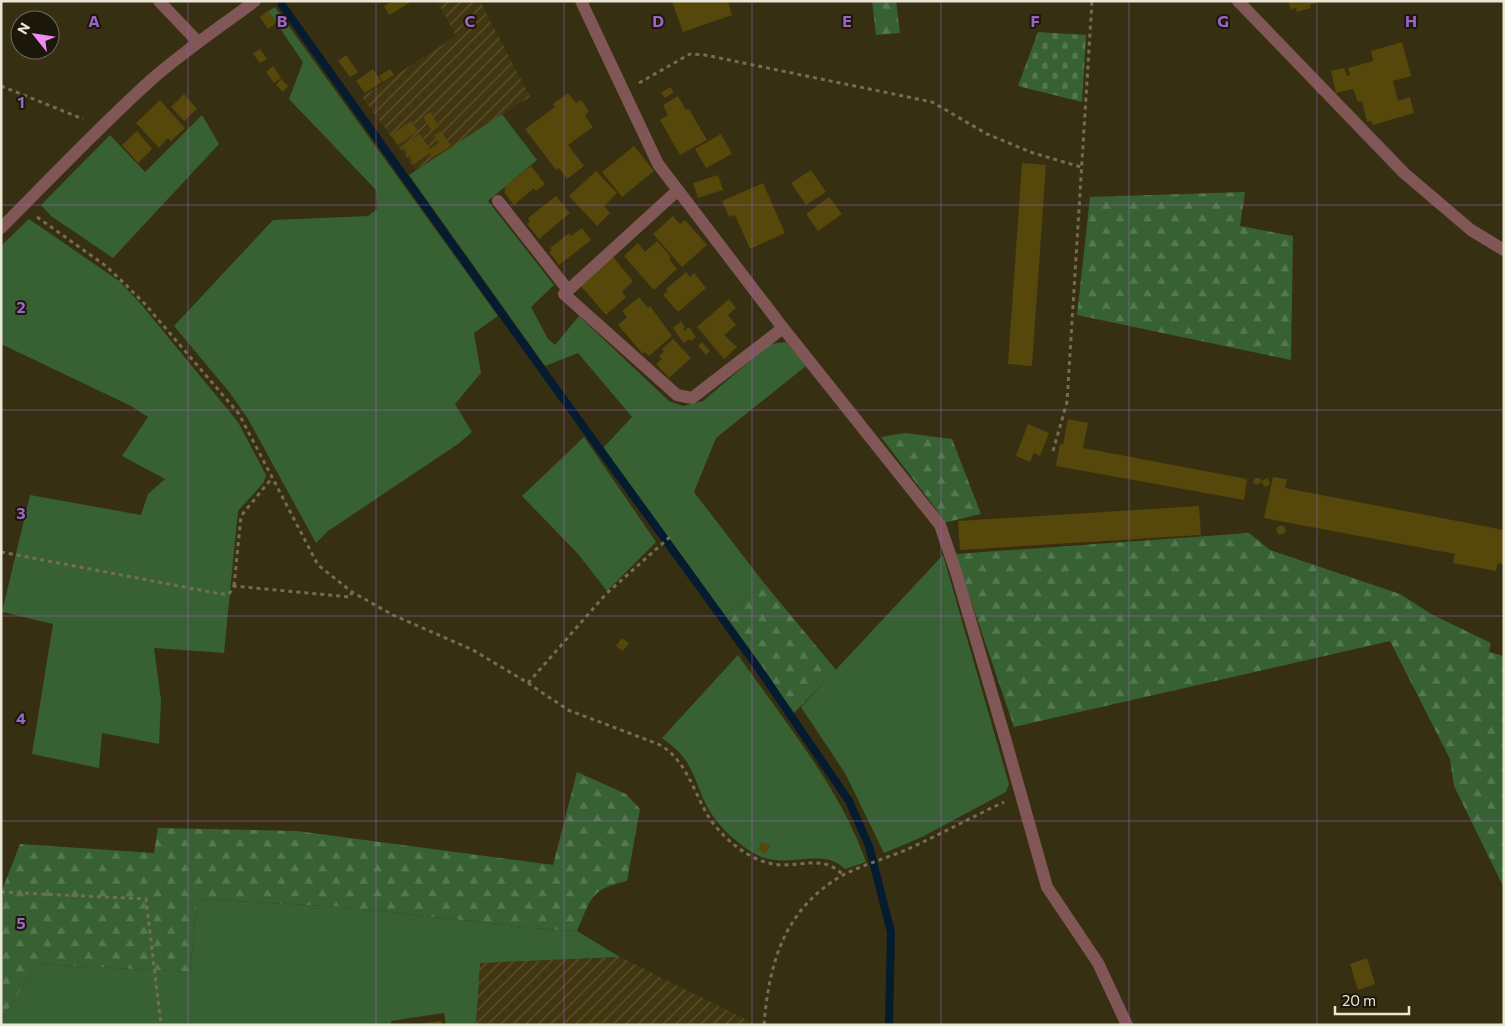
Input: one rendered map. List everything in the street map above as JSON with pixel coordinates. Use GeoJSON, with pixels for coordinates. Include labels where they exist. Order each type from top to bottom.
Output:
{"type":"FeatureCollection","features":[{"type":"Feature","properties":{"kind":"street"},"geometry":{"type":"LineString","coordinates":[[159,1],[198,42]]}},
{"type":"Feature","properties":{"kind":"street"},"geometry":{"type":"LineString","coordinates":[[1,228],[97,131],[152,79],[198,42],[255,1]]}},
{"type":"Feature","properties":{"kind":"street"},"geometry":{"type":"LineString","coordinates":[[581,1],[658,164],[783,328],[940,525],[1003,730],[1020,797],[1047,887],[1098,963],[1127,1025]]}},
{"type":"Feature","properties":{"kind":"street"},"geometry":{"type":"LineString","coordinates":[[1238,1],[1404,173],[1470,230],[1504,250]]}},
{"type":"Feature","properties":{"kind":"street"},"geometry":{"type":"LineString","coordinates":[[677,191],[564,294],[677,395],[684,397],[692,398],[783,328]]}},
{"type":"Feature","properties":{"kind":"street"},"geometry":{"type":"LineString","coordinates":[[498,201],[568,290]]}},
{"type":"Feature","properties":{"kind":"path"},"geometry":{"type":"LineString","coordinates":[[1053,451],[1066,402],[1092,1]]}},
{"type":"Feature","properties":{"kind":"path"},"geometry":{"type":"LineString","coordinates":[[623,92],[690,54],[705,55],[932,102],[987,134],[1033,153],[1081,167]]}},
{"type":"Feature","properties":{"kind":"path"},"geometry":{"type":"LineString","coordinates":[[1,86],[81,116],[97,131]]}},
{"type":"Feature","properties":{"kind":"path"},"geometry":{"type":"LineString","coordinates":[[23,205],[106,266],[144,303],[238,414],[318,565],[352,592],[393,615],[473,650],[568,710],[658,744],[671,751],[681,763],[708,816],[733,844],[750,856],[764,862],[782,865],[818,861],[838,869],[844,875]]}},
{"type":"Feature","properties":{"kind":"path"},"geometry":{"type":"LineString","coordinates":[[1,552],[229,594],[234,586],[241,516],[272,478]]}},
{"type":"Feature","properties":{"kind":"path"},"geometry":{"type":"LineString","coordinates":[[528,683],[606,594],[672,535]]}},
{"type":"Feature","properties":{"kind":"path"},"geometry":{"type":"LineString","coordinates":[[234,586],[350,597],[352,592]]}},
{"type":"Feature","properties":{"kind":"path"},"geometry":{"type":"LineString","coordinates":[[764,1025],[766,996],[774,958],[789,928],[814,897],[844,875],[879,862],[1020,797]]}},
{"type":"Feature","properties":{"kind":"path"},"geometry":{"type":"LineString","coordinates":[[1,892],[146,899],[161,1025]]}},
{"type":"Feature","properties":{"kind":"shaded area"},"geometry":{"type":"Polygon","coordinates":[[[437,1],[480,1],[530,97],[416,170],[362,97],[456,36],[437,1]]]}},
{"type":"Feature","properties":{"kind":"shaded area"},"geometry":{"type":"Polygon","coordinates":[[[620,957],[757,1025],[476,1025],[479,963],[620,957]]]}},
{"type":"Feature","properties":{"kind":"green space"},"geometry":{"type":"Polygon","coordinates":[[[872,1],[896,1],[900,33],[876,35],[872,1]]]}},
{"type":"Feature","properties":{"kind":"green space"},"geometry":{"type":"Polygon","coordinates":[[[275,7],[498,316],[474,333],[481,373],[455,404],[472,432],[458,444],[328,531],[316,543],[248,419],[230,393],[174,326],[273,220],[368,216],[377,209],[376,190],[289,99],[303,62],[268,11],[275,7]]]}},
{"type":"Feature","properties":{"kind":"green space"},"geometry":{"type":"Polygon","coordinates":[[[1038,32],[1086,35],[1082,102],[1018,86],[1038,32]]]}},
{"type":"Feature","properties":{"kind":"green space"},"geometry":{"type":"Polygon","coordinates":[[[502,114],[537,160],[488,201],[554,285],[531,307],[548,339],[555,345],[579,316],[669,401],[683,406],[703,401],[770,344],[786,342],[806,366],[716,438],[694,492],[764,583],[723,616],[603,448],[632,417],[578,353],[545,366],[409,175],[502,114]]]}},
{"type":"Feature","properties":{"kind":"green space"},"geometry":{"type":"Polygon","coordinates":[[[202,115],[219,144],[113,258],[51,216],[41,205],[110,135],[145,172],[202,115]]]}},
{"type":"Feature","properties":{"kind":"green space"},"geometry":{"type":"Polygon","coordinates":[[[1245,192],[1240,226],[1293,236],[1291,360],[1077,315],[1090,197],[1245,192]]]}},
{"type":"Feature","properties":{"kind":"green space"},"geometry":{"type":"Polygon","coordinates":[[[29,219],[119,281],[140,303],[238,422],[266,475],[264,482],[238,511],[224,653],[154,648],[161,700],[159,744],[102,733],[99,768],[32,754],[53,624],[2,612],[30,495],[141,515],[148,494],[165,479],[122,456],[148,417],[131,406],[1,344],[1,246],[29,219]]]}},
{"type":"Feature","properties":{"kind":"green space"},"geometry":{"type":"Polygon","coordinates":[[[905,433],[952,439],[981,514],[943,523],[936,509],[881,437],[905,433]]]}},
{"type":"Feature","properties":{"kind":"green space"},"geometry":{"type":"Polygon","coordinates":[[[584,437],[656,542],[607,591],[578,554],[522,496],[584,437]]]}},
{"type":"Feature","properties":{"kind":"green space"},"geometry":{"type":"Polygon","coordinates":[[[1249,533],[1270,550],[1400,594],[1433,615],[1491,643],[1489,652],[1504,656],[1504,888],[1454,786],[1450,759],[1390,641],[1014,727],[955,554],[1249,533]]]}},
{"type":"Feature","properties":{"kind":"green space"},"geometry":{"type":"Polygon","coordinates":[[[943,555],[1009,784],[1006,792],[922,837],[884,853],[845,773],[801,707],[943,555]]]}},
{"type":"Feature","properties":{"kind":"green space"},"geometry":{"type":"Polygon","coordinates":[[[764,583],[836,670],[793,714],[723,616],[764,583]]]}},
{"type":"Feature","properties":{"kind":"green space"},"geometry":{"type":"Polygon","coordinates":[[[738,655],[826,781],[842,808],[866,862],[845,869],[835,862],[825,859],[777,860],[764,858],[752,852],[736,840],[717,821],[705,802],[684,758],[662,738],[738,655]]]}},
{"type":"Feature","properties":{"kind":"green space"},"geometry":{"type":"Polygon","coordinates":[[[577,772],[626,794],[640,809],[627,881],[606,888],[593,897],[577,931],[343,907],[197,899],[190,972],[37,964],[1,1021],[1,893],[20,844],[154,853],[158,828],[297,831],[553,865],[577,772]]]}},
{"type":"Feature","properties":{"kind":"green space"},"geometry":{"type":"Polygon","coordinates":[[[197,899],[343,907],[577,931],[620,957],[480,963],[476,1025],[446,1025],[444,1013],[391,1021],[391,1025],[1,1025],[1,1021],[37,964],[190,972],[197,899]]]}},
{"type":"Feature","properties":{"kind":"building"},"geometry":{"type":"Polygon","coordinates":[[[393,1],[413,1],[389,15],[384,6],[393,1]]]}},
{"type":"Feature","properties":{"kind":"building"},"geometry":{"type":"Polygon","coordinates":[[[728,1],[732,15],[683,32],[672,2],[728,1]]]}},
{"type":"Feature","properties":{"kind":"building"},"geometry":{"type":"Polygon","coordinates":[[[1288,1],[1319,2],[1310,5],[1311,8],[1297,12],[1296,8],[1291,10],[1288,1]]]}},
{"type":"Feature","properties":{"kind":"building"},"geometry":{"type":"Polygon","coordinates":[[[268,11],[276,23],[268,29],[260,17],[268,11]]]}},
{"type":"Feature","properties":{"kind":"building"},"geometry":{"type":"Polygon","coordinates":[[[1402,42],[1411,76],[1393,81],[1398,101],[1410,97],[1414,113],[1373,125],[1371,121],[1367,122],[1362,101],[1358,102],[1353,89],[1336,93],[1331,71],[1344,68],[1347,76],[1350,75],[1348,68],[1373,61],[1371,51],[1402,42]]]}},
{"type":"Feature","properties":{"kind":"building"},"geometry":{"type":"Polygon","coordinates":[[[260,49],[267,59],[260,63],[253,54],[260,49]]]}},
{"type":"Feature","properties":{"kind":"building"},"geometry":{"type":"Polygon","coordinates":[[[346,55],[358,72],[350,77],[338,61],[346,55]]]}},
{"type":"Feature","properties":{"kind":"building"},"geometry":{"type":"Polygon","coordinates":[[[273,66],[281,78],[274,83],[266,72],[273,66]]]}},
{"type":"Feature","properties":{"kind":"building"},"geometry":{"type":"Polygon","coordinates":[[[373,69],[382,82],[365,93],[356,81],[373,69]]]}},
{"type":"Feature","properties":{"kind":"building"},"geometry":{"type":"Polygon","coordinates":[[[390,69],[394,75],[383,82],[379,76],[390,69]]]}},
{"type":"Feature","properties":{"kind":"building"},"geometry":{"type":"Polygon","coordinates":[[[281,79],[288,86],[283,92],[276,85],[281,79]]]}},
{"type":"Feature","properties":{"kind":"building"},"geometry":{"type":"Polygon","coordinates":[[[670,87],[674,92],[665,98],[661,93],[670,87]]]}},
{"type":"Feature","properties":{"kind":"building"},"geometry":{"type":"Polygon","coordinates":[[[568,93],[576,103],[581,100],[589,111],[585,116],[593,127],[568,145],[584,166],[567,179],[559,168],[556,170],[525,129],[555,107],[553,104],[568,93]]]}},
{"type":"Feature","properties":{"kind":"building"},"geometry":{"type":"Polygon","coordinates":[[[184,94],[197,109],[184,121],[171,107],[184,94]]]}},
{"type":"Feature","properties":{"kind":"building"},"geometry":{"type":"Polygon","coordinates":[[[678,96],[686,110],[689,109],[707,140],[680,155],[660,120],[668,115],[663,105],[678,96]]]}},
{"type":"Feature","properties":{"kind":"building"},"geometry":{"type":"Polygon","coordinates":[[[160,100],[185,128],[171,141],[168,138],[159,148],[136,123],[160,100]]]}},
{"type":"Feature","properties":{"kind":"building"},"geometry":{"type":"Polygon","coordinates":[[[431,112],[439,127],[432,131],[423,117],[431,112]]]}},
{"type":"Feature","properties":{"kind":"building"},"geometry":{"type":"Polygon","coordinates":[[[411,121],[418,131],[398,145],[391,135],[411,121]]]}},
{"type":"Feature","properties":{"kind":"building"},"geometry":{"type":"Polygon","coordinates":[[[137,131],[152,149],[138,163],[122,145],[137,131]]]}},
{"type":"Feature","properties":{"kind":"building"},"geometry":{"type":"Polygon","coordinates":[[[441,131],[451,146],[433,157],[430,153],[414,164],[402,146],[420,134],[430,149],[439,143],[434,135],[441,131]]]}},
{"type":"Feature","properties":{"kind":"building"},"geometry":{"type":"Polygon","coordinates":[[[721,134],[732,154],[706,168],[695,149],[721,134]]]}},
{"type":"Feature","properties":{"kind":"building"},"geometry":{"type":"Polygon","coordinates":[[[634,146],[654,171],[622,197],[602,172],[634,146]]]}},
{"type":"Feature","properties":{"kind":"building"},"geometry":{"type":"Polygon","coordinates":[[[1022,163],[1046,165],[1032,366],[1008,364],[1022,163]]]}},
{"type":"Feature","properties":{"kind":"building"},"geometry":{"type":"Polygon","coordinates":[[[531,166],[545,184],[536,191],[534,188],[514,205],[504,192],[506,190],[504,187],[531,166]]]}},
{"type":"Feature","properties":{"kind":"building"},"geometry":{"type":"Polygon","coordinates":[[[811,170],[826,192],[806,205],[791,183],[811,170]]]}},
{"type":"Feature","properties":{"kind":"building"},"geometry":{"type":"Polygon","coordinates":[[[596,171],[617,193],[604,206],[610,213],[597,226],[569,196],[596,171]]]}},
{"type":"Feature","properties":{"kind":"building"},"geometry":{"type":"Polygon","coordinates":[[[718,175],[723,190],[698,198],[693,183],[718,175]]]}},
{"type":"Feature","properties":{"kind":"building"},"geometry":{"type":"Polygon","coordinates":[[[763,183],[785,233],[750,249],[735,215],[729,217],[722,201],[763,183]]]}},
{"type":"Feature","properties":{"kind":"building"},"geometry":{"type":"Polygon","coordinates":[[[556,196],[570,213],[539,239],[527,224],[530,221],[528,218],[556,196]]]}},
{"type":"Feature","properties":{"kind":"building"},"geometry":{"type":"Polygon","coordinates":[[[829,197],[842,214],[818,231],[806,214],[829,197]]]}},
{"type":"Feature","properties":{"kind":"building"},"geometry":{"type":"Polygon","coordinates":[[[673,216],[680,224],[685,220],[707,245],[682,267],[653,234],[673,216]]]}},
{"type":"Feature","properties":{"kind":"building"},"geometry":{"type":"Polygon","coordinates":[[[582,228],[591,240],[559,265],[549,252],[552,250],[550,248],[569,233],[571,236],[582,228]]]}},
{"type":"Feature","properties":{"kind":"building"},"geometry":{"type":"Polygon","coordinates":[[[657,241],[671,257],[669,259],[677,269],[654,290],[624,256],[638,243],[645,252],[657,241]]]}},
{"type":"Feature","properties":{"kind":"building"},"geometry":{"type":"Polygon","coordinates":[[[613,257],[633,281],[622,292],[626,297],[606,315],[580,285],[613,257]]]}},
{"type":"Feature","properties":{"kind":"building"},"geometry":{"type":"Polygon","coordinates":[[[686,272],[690,277],[694,273],[706,288],[678,312],[663,295],[668,291],[666,289],[686,272]]]}},
{"type":"Feature","properties":{"kind":"building"},"geometry":{"type":"Polygon","coordinates":[[[639,297],[648,308],[650,306],[672,336],[649,356],[645,352],[643,354],[618,325],[627,317],[622,311],[639,297]]]}},
{"type":"Feature","properties":{"kind":"building"},"geometry":{"type":"Polygon","coordinates":[[[729,299],[736,308],[728,315],[736,325],[724,335],[737,347],[724,359],[697,327],[729,299]]]}},
{"type":"Feature","properties":{"kind":"building"},"geometry":{"type":"Polygon","coordinates":[[[681,321],[685,327],[684,331],[689,327],[696,337],[691,341],[689,339],[684,343],[673,328],[681,321]]]}},
{"type":"Feature","properties":{"kind":"building"},"geometry":{"type":"Polygon","coordinates":[[[673,339],[691,358],[669,378],[656,364],[662,359],[659,356],[664,352],[662,349],[673,339]]]}},
{"type":"Feature","properties":{"kind":"building"},"geometry":{"type":"Polygon","coordinates":[[[702,342],[710,351],[706,355],[698,346],[702,342]]]}},
{"type":"Feature","properties":{"kind":"building"},"geometry":{"type":"Polygon","coordinates":[[[1068,419],[1088,423],[1083,448],[1247,479],[1244,500],[1056,466],[1060,444],[1063,445],[1068,419]]]}},
{"type":"Feature","properties":{"kind":"building"},"geometry":{"type":"Polygon","coordinates":[[[1028,424],[1049,433],[1040,456],[1034,453],[1030,462],[1016,456],[1028,424]]]}},
{"type":"Feature","properties":{"kind":"building"},"geometry":{"type":"Polygon","coordinates":[[[1273,477],[1287,479],[1285,488],[1504,530],[1504,565],[1498,563],[1496,571],[1453,563],[1455,554],[1264,518],[1273,477]]]}},
{"type":"Feature","properties":{"kind":"building"},"geometry":{"type":"Polygon","coordinates":[[[1255,478],[1260,478],[1261,481],[1268,478],[1270,484],[1265,487],[1261,482],[1256,485],[1253,482],[1255,478]]]}},
{"type":"Feature","properties":{"kind":"building"},"geometry":{"type":"Polygon","coordinates":[[[1199,506],[1201,535],[960,550],[958,521],[1199,506]]]}},
{"type":"Feature","properties":{"kind":"building"},"geometry":{"type":"Polygon","coordinates":[[[1281,525],[1286,530],[1281,535],[1276,530],[1281,525]]]}},
{"type":"Feature","properties":{"kind":"building"},"geometry":{"type":"Polygon","coordinates":[[[622,638],[629,643],[623,651],[616,646],[622,638]]]}},
{"type":"Feature","properties":{"kind":"building"},"geometry":{"type":"Polygon","coordinates":[[[761,842],[770,845],[766,854],[758,850],[761,842]]]}},
{"type":"Feature","properties":{"kind":"building"},"geometry":{"type":"Polygon","coordinates":[[[1367,958],[1375,984],[1358,990],[1350,964],[1367,958]]]}},
{"type":"Feature","properties":{"kind":"building"},"geometry":{"type":"Polygon","coordinates":[[[441,1021],[442,1025],[418,1025],[418,1024],[441,1021]]]}},
{"type":"Feature","properties":{"kind":"building"},"geometry":{"type":"Polygon","coordinates":[[[588,1022],[610,1023],[610,1025],[588,1025],[588,1022]]]}},
{"type":"Feature","properties":{"kind":"waterway"},"geometry":{"type":"LineString","coordinates":[[282,5],[520,339],[759,669],[849,801],[869,846],[891,932],[889,1025]]}}]}
